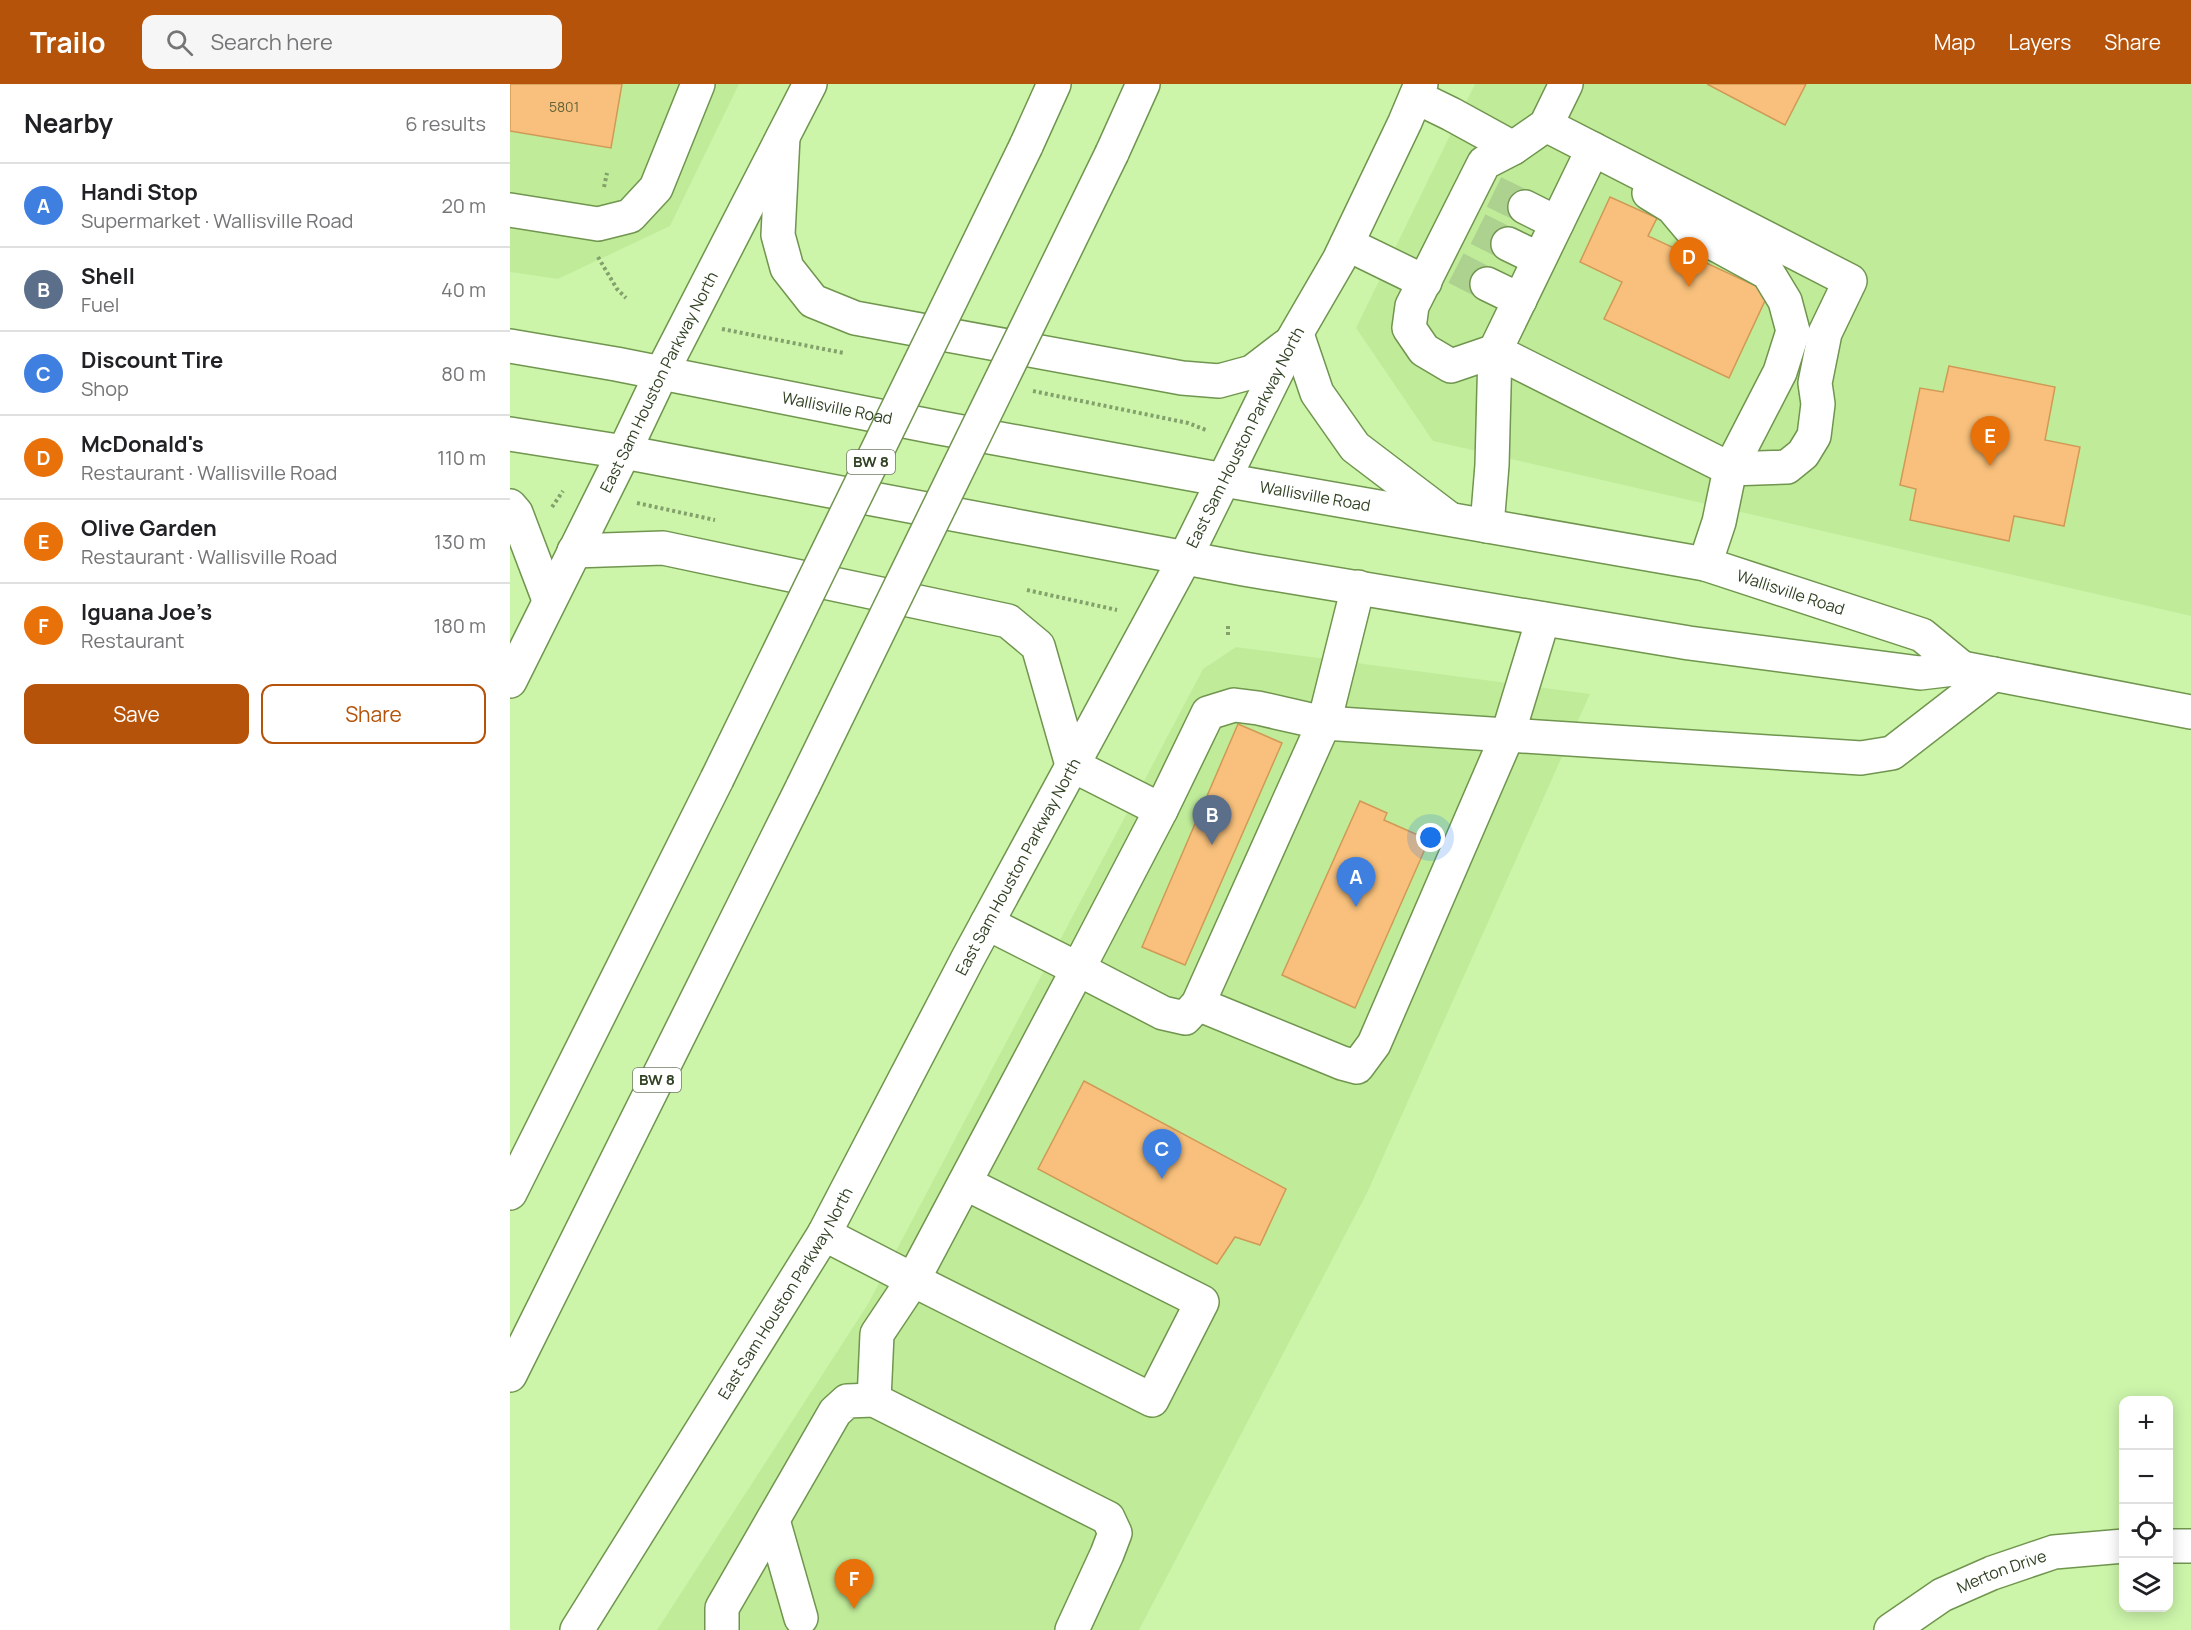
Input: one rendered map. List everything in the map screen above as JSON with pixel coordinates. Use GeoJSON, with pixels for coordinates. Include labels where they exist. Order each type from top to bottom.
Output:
{"type":"FeatureCollection","features":[{"type":"Feature","properties":{"kind":"main road"},"geometry":{"type":"LineString","coordinates":[[510,210],[598,224],[630,216],[656,188],[698,84]]}},
{"type":"Feature","properties":{"kind":"main road","name":"East Sam Houston Parkway North"},"geometry":{"type":"LineString","coordinates":[[510,681],[662,372],[810,84]]}},
{"type":"Feature","properties":{"kind":"main road","name":"BW 8"},"geometry":{"type":"LineString","coordinates":[[510,1193],[717,779],[1026,146],[1054,84]]}},
{"type":"Feature","properties":{"kind":"main road","name":"BW 8"},"geometry":{"type":"LineString","coordinates":[[510,1375],[803,786],[1112,153],[1143,84]]}},
{"type":"Feature","properties":{"kind":"main road"},"geometry":{"type":"LineString","coordinates":[[1546,125],[1850,281],[1826,333],[1815,383],[1818,404],[1814,436],[1803,454],[1787,467],[1730,469],[1495,351],[1451,366],[1424,350],[1409,327],[1412,306],[1439,270],[1467,223],[1484,187],[1484,163],[1513,148],[1546,125],[1566,84]]}},
{"type":"Feature","properties":{"kind":"main road"},"geometry":{"type":"LineString","coordinates":[[1418,91],[1451,114],[1513,148]]}},
{"type":"Feature","properties":{"kind":"main road","name":"East Sam Houston Parkway North"},"geometry":{"type":"LineString","coordinates":[[577,1630],[824,1234],[987,923],[1185,558],[1295,337],[1347,244],[1418,91]]}},
{"type":"Feature","properties":{"kind":"main road"},"geometry":{"type":"LineString","coordinates":[[783,137],[778,235],[787,268],[813,301],[855,318],[1182,378],[1219,381],[1252,372],[1295,337],[1317,393],[1355,447],[1449,519]]}},
{"type":"Feature","properties":{"kind":"main road"},"geometry":{"type":"LineString","coordinates":[[1487,526],[1492,465],[1495,351],[1593,148]]}},
{"type":"Feature","properties":{"kind":"main road"},"geometry":{"type":"LineString","coordinates":[[1634,170],[1651,195],[1672,207],[1693,232],[1768,273],[1785,301],[1793,331],[1780,372],[1730,469],[1719,522],[1705,564]]}},
{"type":"Feature","properties":{"kind":"main road"},"geometry":{"type":"LineString","coordinates":[[1525,207],[1557,223]]}},
{"type":"Feature","properties":{"kind":"main road"},"geometry":{"type":"LineString","coordinates":[[1347,244],[1439,270]]}},
{"type":"Feature","properties":{"kind":"main road"},"geometry":{"type":"LineString","coordinates":[[1508,244],[1539,259]]}},
{"type":"Feature","properties":{"kind":"main road"},"geometry":{"type":"LineString","coordinates":[[1487,284],[1520,300]]}},
{"type":"Feature","properties":{"kind":"main road","name":"Wallisville Road"},"geometry":{"type":"LineString","coordinates":[[510,346],[662,372],[935,427],[1224,480],[1705,564],[1922,635],[1962,668]]}},
{"type":"Feature","properties":{"kind":"main road","name":"Wallisville Road"},"geometry":{"type":"LineString","coordinates":[[510,434],[624,452],[1185,558],[1689,643],[1920,673],[1962,668],[2191,711]]}},
{"type":"Feature","properties":{"kind":"main road"},"geometry":{"type":"LineString","coordinates":[[510,506],[516,513],[549,600]]}},
{"type":"Feature","properties":{"kind":"main road"},"geometry":{"type":"LineString","coordinates":[[574,551],[663,548],[1008,621],[1038,646],[1072,765],[1161,810]]}},
{"type":"Feature","properties":{"kind":"main road"},"geometry":{"type":"LineString","coordinates":[[987,923],[1163,1013],[1185,1018],[1198,1004],[1324,723],[1358,587]]}},
{"type":"Feature","properties":{"kind":"main road"},"geometry":{"type":"LineString","coordinates":[[1198,1004],[1342,1063],[1357,1066],[1374,1044],[1508,734],[1543,618]]}},
{"type":"Feature","properties":{"kind":"main road"},"geometry":{"type":"LineString","coordinates":[[874,1400],[877,1334],[914,1280],[1161,810],[1208,713],[1234,705],[1324,723],[1862,758],[1892,753],[1994,674]]}},
{"type":"Feature","properties":{"kind":"main road"},"geometry":{"type":"LineString","coordinates":[[824,1234],[1152,1400],[1202,1302],[965,1183]]}},
{"type":"Feature","properties":{"kind":"main road"},"geometry":{"type":"LineString","coordinates":[[722,1630],[722,1608],[835,1412],[848,1401],[874,1400],[1108,1518],[1115,1533],[1072,1630]]}},
{"type":"Feature","properties":{"kind":"main road"},"geometry":{"type":"LineString","coordinates":[[773,1520],[801,1618]]}},
{"type":"Feature","properties":{"kind":"main road","name":"Merton Drive"},"geometry":{"type":"LineString","coordinates":[[1891,1630],[1942,1596],[1992,1573],[2054,1552],[2119,1546]]}},
{"type":"Feature","properties":{"kind":"main road"},"geometry":{"type":"LineString","coordinates":[[2173,1546],[2191,1546]]}},
{"type":"Feature","properties":{"kind":"path"},"geometry":{"type":"LineString","coordinates":[[594,250],[617,289],[626,298]]}},
{"type":"Feature","properties":{"kind":"path"},"geometry":{"type":"LineString","coordinates":[[546,516],[568,483]]}},
{"type":"Feature","properties":{"kind":"path"},"geometry":{"type":"LineString","coordinates":[[1227,627],[1228,634]]}},
{"type":"Feature","properties":{"kind":"shaded area"},"geometry":{"type":"Polygon","coordinates":[[[510,84],[739,84],[670,226],[558,279],[510,272],[510,84]]]}},
{"type":"Feature","properties":{"kind":"shaded area"},"geometry":{"type":"Polygon","coordinates":[[[1475,84],[2191,84],[2191,616],[1433,441],[1356,328],[1475,84]]]}},
{"type":"Feature","properties":{"kind":"shaded area"},"geometry":{"type":"Polygon","coordinates":[[[1236,647],[1590,694],[1367,1193],[1139,1630],[657,1630],[868,1304],[1203,669],[1236,647]]]}},
{"type":"Feature","properties":{"kind":"building"},"geometry":{"type":"Polygon","coordinates":[[[510,84],[622,84],[611,148],[510,131],[510,84]]]}},
{"type":"Feature","properties":{"kind":"building"},"geometry":{"type":"Polygon","coordinates":[[[1707,84],[1806,84],[1785,125],[1707,84]]]}},
{"type":"Feature","properties":{"kind":"building"},"geometry":{"type":"Polygon","coordinates":[[[1610,197],[1657,218],[1648,236],[1769,292],[1729,378],[1604,319],[1622,282],[1580,262],[1610,197]]]}},
{"type":"Feature","properties":{"kind":"building"},"geometry":{"type":"Polygon","coordinates":[[[1949,366],[2055,387],[2045,440],[2080,447],[2064,526],[2014,516],[2009,541],[1910,520],[1916,489],[1900,485],[1920,388],[1943,392],[1949,366]]]}},
{"type":"Feature","properties":{"kind":"building"},"geometry":{"type":"Polygon","coordinates":[[[1238,724],[1282,743],[1185,965],[1142,947],[1238,724]]]}},
{"type":"Feature","properties":{"kind":"building"},"geometry":{"type":"Polygon","coordinates":[[[1360,801],[1387,813],[1384,820],[1429,840],[1355,1008],[1282,975],[1360,801]]]}},
{"type":"Feature","properties":{"kind":"building"},"geometry":{"type":"Polygon","coordinates":[[[1084,1081],[1286,1189],[1260,1245],[1235,1237],[1217,1264],[1038,1169],[1084,1081]]]}},
{"type":"Feature","properties":{"kind":"tunnel"},"geometry":{"type":"LineString","coordinates":[[1494,192],[1525,207]]}},
{"type":"Feature","properties":{"kind":"tunnel"},"geometry":{"type":"LineString","coordinates":[[1478,229],[1508,244]]}},
{"type":"Feature","properties":{"kind":"tunnel"},"geometry":{"type":"LineString","coordinates":[[1456,268],[1487,284]]}},
{"type":"Feature","properties":{"kind":"place","name":"McDonald's"},"geometry":{"type":"Point","coordinates":[1689,287]}},
{"type":"Feature","properties":{"kind":"place","name":"Olive Garden"},"geometry":{"type":"Point","coordinates":[1990,466]}},
{"type":"Feature","properties":{"kind":"place","name":"Shell"},"geometry":{"type":"Point","coordinates":[1212,845]}},
{"type":"Feature","properties":{"kind":"place","name":"Handi Stop"},"geometry":{"type":"Point","coordinates":[1356,907]}},
{"type":"Feature","properties":{"kind":"place","name":"Discount Tire"},"geometry":{"type":"Point","coordinates":[1162,1179]}},
{"type":"Feature","properties":{"kind":"place","name":"Iguana Joe’s"},"geometry":{"type":"Point","coordinates":[854,1609]}}]}
